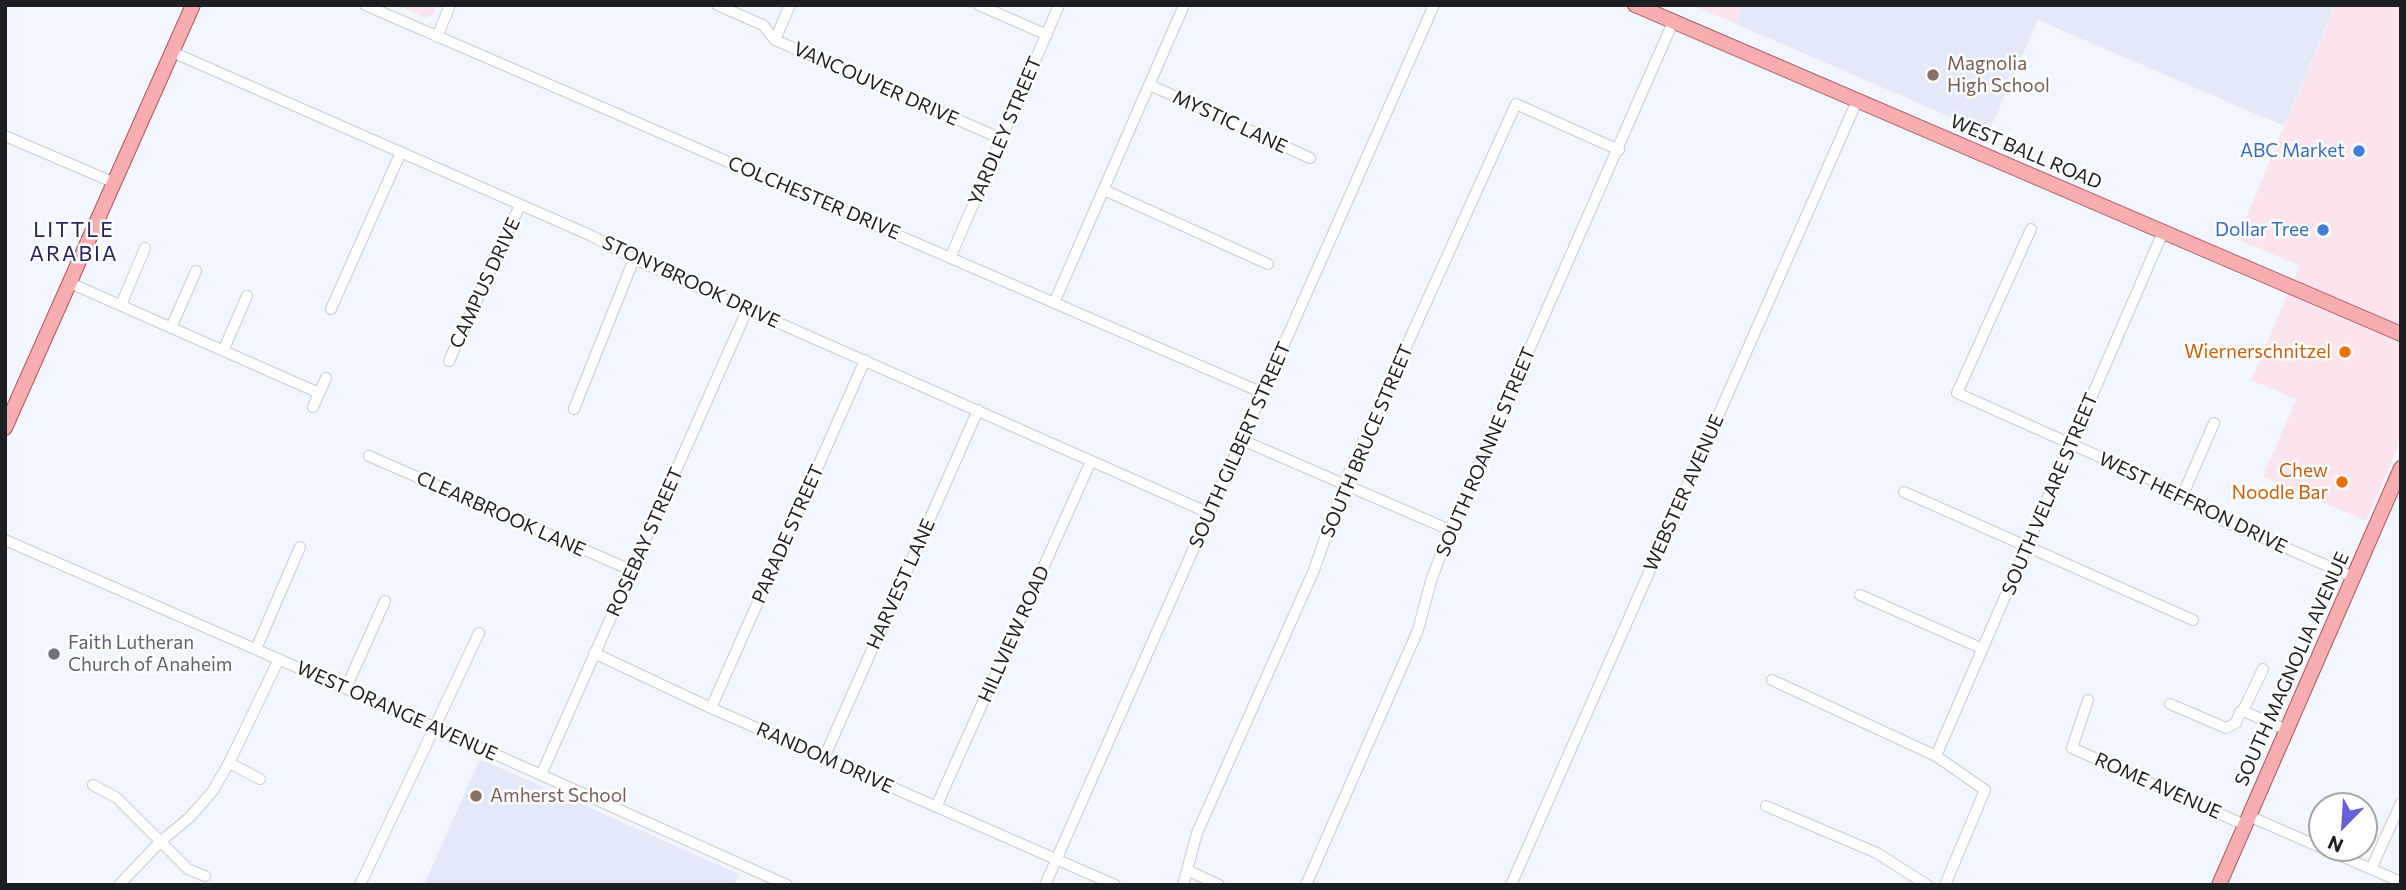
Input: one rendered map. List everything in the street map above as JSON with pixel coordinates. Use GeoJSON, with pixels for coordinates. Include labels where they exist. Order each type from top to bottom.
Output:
{"type":"FeatureCollection","features":[{"type":"Feature","properties":{"kind":"main road"},"geometry":{"type":"LineString","coordinates":[[5,428],[193,5]]}},
{"type":"Feature","properties":{"kind":"main road","name":"WEST BALL ROAD"},"geometry":{"type":"LineString","coordinates":[[1635,5],[2401,334]]}},
{"type":"Feature","properties":{"kind":"main road","name":"SOUTH MAGNOLIA AVENUE"},"geometry":{"type":"LineString","coordinates":[[2219,885],[2401,468]]}},
{"type":"Feature","properties":{"kind":"street","name":"COLCHESTER DRIVE"},"geometry":{"type":"LineString","coordinates":[[365,5],[1263,393]]}},
{"type":"Feature","properties":{"kind":"street"},"geometry":{"type":"LineString","coordinates":[[437,37],[450,5]]}},
{"type":"Feature","properties":{"kind":"street","name":"VANCOUVER DRIVE"},"geometry":{"type":"LineString","coordinates":[[717,5],[763,25],[775,40],[1002,139]]}},
{"type":"Feature","properties":{"kind":"street"},"geometry":{"type":"LineString","coordinates":[[775,40],[790,5]]}},
{"type":"Feature","properties":{"kind":"street"},"geometry":{"type":"LineString","coordinates":[[979,5],[1047,35]]}},
{"type":"Feature","properties":{"kind":"street","name":"YARDLEY STREET"},"geometry":{"type":"LineString","coordinates":[[951,257],[1059,5]]}},
{"type":"Feature","properties":{"kind":"street"},"geometry":{"type":"LineString","coordinates":[[1054,303],[1184,5]]}},
{"type":"Feature","properties":{"kind":"street","name":"SOUTH GILBERT STREET"},"geometry":{"type":"LineString","coordinates":[[1045,885],[1434,5]]}},
{"type":"Feature","properties":{"kind":"street","name":"SOUTH ROANNE STREET"},"geometry":{"type":"LineString","coordinates":[[1306,885],[1418,630],[1431,581],[1450,530],[1673,22]]}},
{"type":"Feature","properties":{"kind":"street","name":"STONYBROOK DRIVE"},"geometry":{"type":"LineString","coordinates":[[172,52],[592,236],[634,260],[1209,513]]}},
{"type":"Feature","properties":{"kind":"street","name":"MYSTIC LANE"},"geometry":{"type":"LineString","coordinates":[[1150,85],[1310,158]]}},
{"type":"Feature","properties":{"kind":"street","name":"WEBSTER AVENUE"},"geometry":{"type":"LineString","coordinates":[[1511,885],[1857,100]]}},
{"type":"Feature","properties":{"kind":"street","name":"SOUTH BRUCE STREET"},"geometry":{"type":"LineString","coordinates":[[1183,885],[1197,833],[1314,570],[1344,484],[1516,104],[1619,150]]}},
{"type":"Feature","properties":{"kind":"street"},"geometry":{"type":"LineString","coordinates":[[5,136],[115,183]]}},
{"type":"Feature","properties":{"kind":"street"},"geometry":{"type":"LineString","coordinates":[[331,309],[401,152]]}},
{"type":"Feature","properties":{"kind":"street"},"geometry":{"type":"LineString","coordinates":[[1104,190],[1268,264]]}},
{"type":"Feature","properties":{"kind":"street","name":"CAMPUS DRIVE"},"geometry":{"type":"LineString","coordinates":[[449,361],[520,205]]}},
{"type":"Feature","properties":{"kind":"street","name":"WEST HEFFRON DRIVE"},"geometry":{"type":"LineString","coordinates":[[2031,229],[1957,393],[2157,482],[2181,499],[2224,521],[2353,577]]}},
{"type":"Feature","properties":{"kind":"street","name":"SOUTH VELARE STREET"},"geometry":{"type":"LineString","coordinates":[[1936,756],[2163,232]]}},
{"type":"Feature","properties":{"kind":"street"},"geometry":{"type":"LineString","coordinates":[[121,305],[145,248]]}},
{"type":"Feature","properties":{"kind":"street"},"geometry":{"type":"LineString","coordinates":[[574,409],[634,260]]}},
{"type":"Feature","properties":{"kind":"street"},"geometry":{"type":"LineString","coordinates":[[171,328],[196,271]]}},
{"type":"Feature","properties":{"kind":"street"},"geometry":{"type":"LineString","coordinates":[[70,283],[319,393]]}},
{"type":"Feature","properties":{"kind":"street"},"geometry":{"type":"LineString","coordinates":[[223,351],[247,296]]}},
{"type":"Feature","properties":{"kind":"street","name":"ROSEBAY STREET"},"geometry":{"type":"LineString","coordinates":[[541,775],[748,309]]}},
{"type":"Feature","properties":{"kind":"street","name":"PARADE STREET"},"geometry":{"type":"LineString","coordinates":[[711,708],[865,360]]}},
{"type":"Feature","properties":{"kind":"street"},"geometry":{"type":"LineString","coordinates":[[313,407],[326,378]]}},
{"type":"Feature","properties":{"kind":"street","name":"HARVEST LANE"},"geometry":{"type":"LineString","coordinates":[[824,758],[978,410]]}},
{"type":"Feature","properties":{"kind":"street"},"geometry":{"type":"LineString","coordinates":[[2181,499],[2214,423]]}},
{"type":"Feature","properties":{"kind":"street"},"geometry":{"type":"LineString","coordinates":[[1242,440],[1450,530]]}},
{"type":"Feature","properties":{"kind":"street","name":"CLEARBROOK LANE"},"geometry":{"type":"LineString","coordinates":[[369,456],[633,572]]}},
{"type":"Feature","properties":{"kind":"street","name":"HILLVIEW ROAD"},"geometry":{"type":"LineString","coordinates":[[936,807],[1091,461]]}},
{"type":"Feature","properties":{"kind":"street"},"geometry":{"type":"LineString","coordinates":[[1904,492],[2193,620]]}},
{"type":"Feature","properties":{"kind":"street","name":"WEST ORANGE AVENUE"},"geometry":{"type":"LineString","coordinates":[[5,540],[346,688],[787,885]]}},
{"type":"Feature","properties":{"kind":"street"},"geometry":{"type":"LineString","coordinates":[[256,649],[300,547]]}},
{"type":"Feature","properties":{"kind":"street"},"geometry":{"type":"LineString","coordinates":[[1860,594],[1983,649]]}},
{"type":"Feature","properties":{"kind":"street"},"geometry":{"type":"LineString","coordinates":[[346,688],[385,601]]}},
{"type":"Feature","properties":{"kind":"street"},"geometry":{"type":"LineString","coordinates":[[360,885],[479,633]]}},
{"type":"Feature","properties":{"kind":"street","name":"RANDOM DRIVE"},"geometry":{"type":"LineString","coordinates":[[594,653],[711,708],[1115,885]]}},
{"type":"Feature","properties":{"kind":"street"},"geometry":{"type":"LineString","coordinates":[[119,885],[161,841],[189,818],[212,792],[229,763],[279,659]]}},
{"type":"Feature","properties":{"kind":"street"},"geometry":{"type":"LineString","coordinates":[[2170,704],[2226,728],[2236,723],[2263,669]]}},
{"type":"Feature","properties":{"kind":"street"},"geometry":{"type":"LineString","coordinates":[[1772,680],[1936,756],[1985,790],[1945,885]]}},
{"type":"Feature","properties":{"kind":"street","name":"ROME AVENUE"},"geometry":{"type":"LineString","coordinates":[[2088,700],[2072,748],[2308,843]]}},
{"type":"Feature","properties":{"kind":"street"},"geometry":{"type":"LineString","coordinates":[[2243,711],[2287,730]]}},
{"type":"Feature","properties":{"kind":"street"},"geometry":{"type":"LineString","coordinates":[[229,763],[260,779]]}},
{"type":"Feature","properties":{"kind":"street"},"geometry":{"type":"LineString","coordinates":[[93,785],[117,798],[188,869],[205,876]]}},
{"type":"Feature","properties":{"kind":"street"},"geometry":{"type":"LineString","coordinates":[[2371,869],[2401,803]]}},
{"type":"Feature","properties":{"kind":"street"},"geometry":{"type":"LineString","coordinates":[[1766,807],[1877,853],[1927,885]]}},
{"type":"Feature","properties":{"kind":"street","name":"ROME AVENUE"},"geometry":{"type":"LineString","coordinates":[[2355,862],[2401,882]]}},
{"type":"Feature","properties":{"kind":"street"},"geometry":{"type":"LineString","coordinates":[[1187,870],[1219,885]]}},
{"type":"Feature","properties":{"kind":"shaded area"},"geometry":{"type":"Polygon","coordinates":[[[397,5],[437,5],[433,14],[426,18],[397,5]]]}},
{"type":"Feature","properties":{"kind":"shaded area"},"geometry":{"type":"Polygon","coordinates":[[[1692,5],[1744,5],[1736,24],[1692,5]]]}},
{"type":"Feature","properties":{"kind":"shaded area","name":"Magnolia High School"},"geometry":{"type":"Polygon","coordinates":[[[1744,5],[2335,5],[2284,126],[2038,20],[1988,133],[1736,24],[1744,5]]]}},
{"type":"Feature","properties":{"kind":"shaded area"},"geometry":{"type":"Polygon","coordinates":[[[2336,5],[2401,5],[2401,440],[2366,521],[2263,477],[2296,399],[2251,380],[2300,266],[2237,239],[2336,5]]]}},
{"type":"Feature","properties":{"kind":"shaded area"},"geometry":{"type":"Polygon","coordinates":[[[480,759],[739,874],[734,885],[424,885],[480,759]]]}},
{"type":"Feature","properties":{"kind":"place","name":"Magnolia High School"},"geometry":{"type":"Point","coordinates":[1933,75]}},
{"type":"Feature","properties":{"kind":"place","name":"ABC Market"},"geometry":{"type":"Point","coordinates":[2359,151]}},
{"type":"Feature","properties":{"kind":"place","name":"Dollar Tree"},"geometry":{"type":"Point","coordinates":[2323,230]}},
{"type":"Feature","properties":{"kind":"place","name":"Wiernerschnitzel"},"geometry":{"type":"Point","coordinates":[2345,352]}},
{"type":"Feature","properties":{"kind":"place","name":"Chew Noodle Bar"},"geometry":{"type":"Point","coordinates":[2342,482]}},
{"type":"Feature","properties":{"kind":"place","name":"Faith Lutheran Church of Anaheim"},"geometry":{"type":"Point","coordinates":[54,654]}},
{"type":"Feature","properties":{"kind":"place","name":"Amherst School"},"geometry":{"type":"Point","coordinates":[476,796]}},
{"type":"Feature","properties":{"kind":"district","name":"LITTLE ARABIA"},"geometry":{"type":"Point","coordinates":[74,242]}}]}
